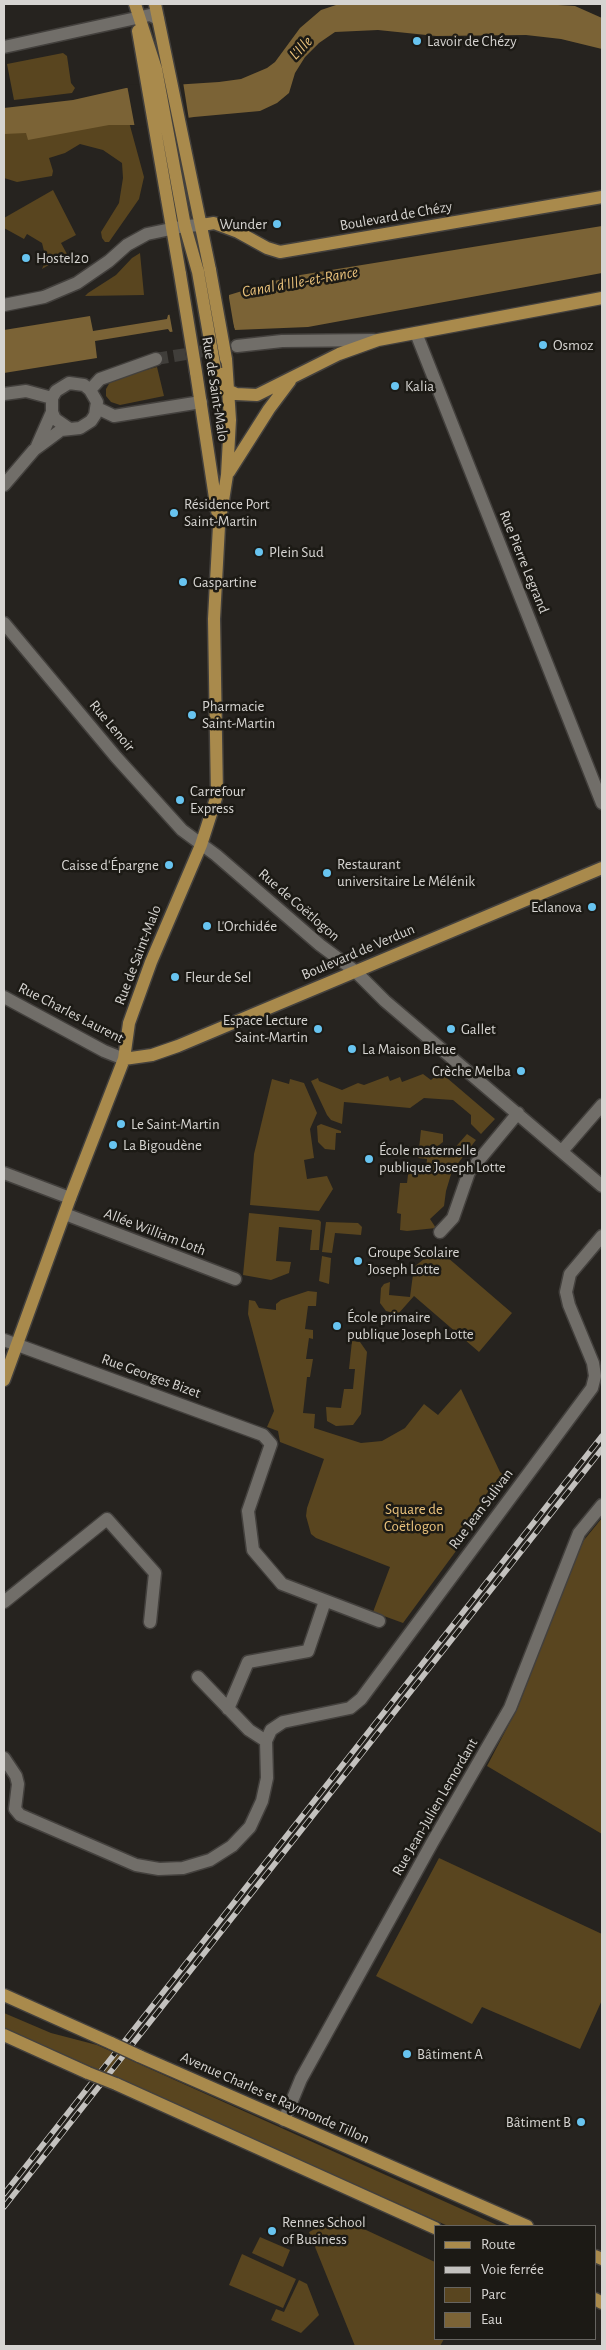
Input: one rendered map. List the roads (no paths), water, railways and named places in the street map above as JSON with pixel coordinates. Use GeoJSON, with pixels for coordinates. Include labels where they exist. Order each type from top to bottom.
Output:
{"type":"FeatureCollection","features":[{"type":"Feature","properties":{"kind":"main road","name":"Rue de Saint-Malo"},"geometry":{"type":"LineString","coordinates":[[135,4],[202,225],[204,271],[215,369],[217,380],[222,388],[230,392]]}},
{"type":"Feature","properties":{"kind":"main road","name":"Rue de Saint-Malo"},"geometry":{"type":"LineString","coordinates":[[155,4],[158,19],[155,136],[178,257],[219,526]]}},
{"type":"Feature","properties":{"kind":"main road","name":"Rue de Saint-Malo"},"geometry":{"type":"LineString","coordinates":[[4,1380],[70,1198],[124,1059],[129,1023],[172,910],[201,845],[217,795],[214,619],[219,526],[227,475],[230,392],[226,359],[204,271],[187,231],[175,133]]}},
{"type":"Feature","properties":{"kind":"main road","name":"Boulevard de Chézy"},"geometry":{"type":"LineString","coordinates":[[202,225],[214,223],[280,252],[602,197]]}},
{"type":"Feature","properties":{"kind":"main road"},"geometry":{"type":"LineString","coordinates":[[178,257],[187,231],[202,225]]}},
{"type":"Feature","properties":{"kind":"main road"},"geometry":{"type":"LineString","coordinates":[[230,392],[257,395],[339,354],[378,340],[602,298]]}},
{"type":"Feature","properties":{"kind":"main road"},"geometry":{"type":"LineString","coordinates":[[227,475],[287,384],[304,370]]}},
{"type":"Feature","properties":{"kind":"main road","name":"Boulevard de Verdun"},"geometry":{"type":"LineString","coordinates":[[124,1059],[152,1055],[178,1046],[602,868]]}},
{"type":"Feature","properties":{"kind":"main road","name":"Avenue Charles et Raymonde Tillon"},"geometry":{"type":"LineString","coordinates":[[6,1997],[525,2225]]}},
{"type":"Feature","properties":{"kind":"main road"},"geometry":{"type":"LineString","coordinates":[[4,2034],[434,2228]]}},
{"type":"Feature","properties":{"kind":"street"},"geometry":{"type":"LineString","coordinates":[[138,18],[139,4]]}},
{"type":"Feature","properties":{"kind":"street"},"geometry":{"type":"LineString","coordinates":[[4,47],[138,18],[150,16],[158,19]]}},
{"type":"Feature","properties":{"kind":"street"},"geometry":{"type":"LineString","coordinates":[[4,306],[44,297],[77,283],[109,261],[127,245],[147,234],[172,229],[187,231]]}},
{"type":"Feature","properties":{"kind":"street","name":"Rue Pierre Legrand"},"geometry":{"type":"LineString","coordinates":[[416,333],[598,777],[602,803]]}},
{"type":"Feature","properties":{"kind":"street"},"geometry":{"type":"LineString","coordinates":[[237,346],[282,340],[378,340]]}},
{"type":"Feature","properties":{"kind":"street"},"geometry":{"type":"LineString","coordinates":[[90,390],[100,379],[156,359]]}},
{"type":"Feature","properties":{"kind":"street"},"geometry":{"type":"LineString","coordinates":[[4,485],[34,450],[61,430],[85,426],[95,415],[97,408],[94,395],[84,385],[69,383],[56,391],[52,398],[52,412],[55,419],[68,428]]}},
{"type":"Feature","properties":{"kind":"street"},"geometry":{"type":"LineString","coordinates":[[4,394],[26,391],[52,398]]}},
{"type":"Feature","properties":{"kind":"street"},"geometry":{"type":"LineString","coordinates":[[97,408],[114,416],[201,402]]}},
{"type":"Feature","properties":{"kind":"street"},"geometry":{"type":"LineString","coordinates":[[34,450],[52,412]]}},
{"type":"Feature","properties":{"kind":"street","name":"Rue Lenoir"},"geometry":{"type":"LineString","coordinates":[[4,623],[116,757],[182,830],[201,845]]}},
{"type":"Feature","properties":{"kind":"street","name":"Rue de Coëtlogon"},"geometry":{"type":"LineString","coordinates":[[201,845],[320,946],[355,971],[399,1014],[602,1186]]}},
{"type":"Feature","properties":{"kind":"street","name":"Rue Charles Laurent"},"geometry":{"type":"LineString","coordinates":[[4,997],[104,1051],[124,1059]]}},
{"type":"Feature","properties":{"kind":"street"},"geometry":{"type":"LineString","coordinates":[[562,1151],[602,1105]]}},
{"type":"Feature","properties":{"kind":"street"},"geometry":{"type":"LineString","coordinates":[[440,1232],[453,1218],[469,1172],[518,1113]]}},
{"type":"Feature","properties":{"kind":"street"},"geometry":{"type":"LineString","coordinates":[[4,1174],[70,1198]]}},
{"type":"Feature","properties":{"kind":"street","name":"Allée William Loth"},"geometry":{"type":"LineString","coordinates":[[65,1214],[235,1279]]}},
{"type":"Feature","properties":{"kind":"street","name":"Rue Jean Sulivan"},"geometry":{"type":"LineString","coordinates":[[266,1741],[267,1735],[276,1725],[350,1708],[361,1699],[587,1394],[593,1384],[593,1363],[569,1305],[566,1292],[570,1274],[602,1236]]}},
{"type":"Feature","properties":{"kind":"street","name":"Rue Georges Bizet"},"geometry":{"type":"LineString","coordinates":[[4,1340],[264,1435],[270,1444],[248,1511],[253,1550],[282,1584],[326,1601]]}},
{"type":"Feature","properties":{"kind":"street","name":"Rue Jean-Julien Lemordant"},"geometry":{"type":"LineString","coordinates":[[284,2120],[301,2079],[432,1843],[510,1708],[579,1533],[602,1505]]}},
{"type":"Feature","properties":{"kind":"street"},"geometry":{"type":"LineString","coordinates":[[4,1602],[107,1519],[155,1573],[150,1622]]}},
{"type":"Feature","properties":{"kind":"street"},"geometry":{"type":"LineString","coordinates":[[228,1709],[248,1662],[308,1651],[326,1601],[379,1621]]}},
{"type":"Feature","properties":{"kind":"street"},"geometry":{"type":"LineString","coordinates":[[4,1758],[16,1776],[16,1812],[136,1865],[159,1869],[196,1865],[221,1854],[242,1836],[250,1826],[265,1792],[267,1778],[266,1741],[249,1730],[198,1676]]}},
{"type":"Feature","properties":{"kind":"water","name":"L'Ille"},"geometry":{"type":"Polygon","coordinates":[[[339,4],[541,4],[575,6],[602,18],[602,49],[561,39],[526,35],[436,36],[378,30],[335,32],[319,43],[305,57],[295,73],[289,93],[277,103],[260,111],[194,117],[138,125],[109,125],[28,140],[26,133],[4,134],[4,108],[73,100],[126,88],[241,79],[267,68],[275,62],[300,28],[321,10],[339,4]]]}},
{"type":"Feature","properties":{"kind":"water","name":"Canal d'Ille-et-Rance"},"geometry":{"type":"Polygon","coordinates":[[[602,226],[602,273],[308,327],[235,330],[233,324],[170,332],[168,329],[95,341],[97,358],[4,373],[4,330],[90,316],[93,331],[167,319],[168,315],[229,300],[229,295],[288,277],[602,226]]]}},
{"type":"Feature","properties":{"kind":"tunnel"},"geometry":{"type":"LineString","coordinates":[[156,359],[222,348]]}},
{"type":"Feature","properties":{"kind":"railway"},"geometry":{"type":"LineString","coordinates":[[4,2194],[602,1436]]}},
{"type":"Feature","properties":{"kind":"railway"},"geometry":{"type":"LineString","coordinates":[[4,2207],[602,1449]]}},
{"type":"Feature","properties":{"kind":"place","name":"Lavoir de Chézy"},"geometry":{"type":"Point","coordinates":[417,41]}},
{"type":"Feature","properties":{"kind":"place","name":"Wunder"},"geometry":{"type":"Point","coordinates":[277,224]}},
{"type":"Feature","properties":{"kind":"place","name":"Hostel20"},"geometry":{"type":"Point","coordinates":[26,258]}},
{"type":"Feature","properties":{"kind":"place","name":"Osmoz"},"geometry":{"type":"Point","coordinates":[543,345]}},
{"type":"Feature","properties":{"kind":"place","name":"Kalia"},"geometry":{"type":"Point","coordinates":[395,386]}},
{"type":"Feature","properties":{"kind":"place","name":"Résidence Port Saint-Martin"},"geometry":{"type":"Point","coordinates":[174,513]}},
{"type":"Feature","properties":{"kind":"place","name":"Plein Sud"},"geometry":{"type":"Point","coordinates":[259,552]}},
{"type":"Feature","properties":{"kind":"place","name":"Gaspartine"},"geometry":{"type":"Point","coordinates":[183,582]}},
{"type":"Feature","properties":{"kind":"place","name":"Pharmacie Saint-Martin"},"geometry":{"type":"Point","coordinates":[192,715]}},
{"type":"Feature","properties":{"kind":"place","name":"Carrefour Express"},"geometry":{"type":"Point","coordinates":[180,800]}},
{"type":"Feature","properties":{"kind":"place","name":"Caisse d'Épargne"},"geometry":{"type":"Point","coordinates":[169,865]}},
{"type":"Feature","properties":{"kind":"place","name":"Restaurant universitaire Le Mélénik"},"geometry":{"type":"Point","coordinates":[327,873]}},
{"type":"Feature","properties":{"kind":"place","name":"Eclanova"},"geometry":{"type":"Point","coordinates":[592,907]}},
{"type":"Feature","properties":{"kind":"place","name":"L'Orchidée"},"geometry":{"type":"Point","coordinates":[207,926]}},
{"type":"Feature","properties":{"kind":"place","name":"Fleur de Sel"},"geometry":{"type":"Point","coordinates":[175,977]}},
{"type":"Feature","properties":{"kind":"place","name":"Espace Lecture Saint-Martin"},"geometry":{"type":"Point","coordinates":[318,1029]}},
{"type":"Feature","properties":{"kind":"place","name":"Gallet"},"geometry":{"type":"Point","coordinates":[451,1029]}},
{"type":"Feature","properties":{"kind":"place","name":"La Maison Bleue"},"geometry":{"type":"Point","coordinates":[352,1049]}},
{"type":"Feature","properties":{"kind":"place","name":"Crèche Melba"},"geometry":{"type":"Point","coordinates":[521,1071]}},
{"type":"Feature","properties":{"kind":"place","name":"Le Saint-Martin"},"geometry":{"type":"Point","coordinates":[121,1124]}},
{"type":"Feature","properties":{"kind":"place","name":"La Bigoudène"},"geometry":{"type":"Point","coordinates":[113,1145]}},
{"type":"Feature","properties":{"kind":"place","name":"École maternelle publique Joseph Lotte"},"geometry":{"type":"Point","coordinates":[369,1159]}},
{"type":"Feature","properties":{"kind":"place","name":"Groupe Scolaire Joseph Lotte"},"geometry":{"type":"Point","coordinates":[358,1261]}},
{"type":"Feature","properties":{"kind":"place","name":"École primaire publique Joseph Lotte"},"geometry":{"type":"Point","coordinates":[337,1326]}},
{"type":"Feature","properties":{"kind":"place","name":"Bâtiment A"},"geometry":{"type":"Point","coordinates":[407,2054]}},
{"type":"Feature","properties":{"kind":"place","name":"Bâtiment B"},"geometry":{"type":"Point","coordinates":[581,2122]}},
{"type":"Feature","properties":{"kind":"place","name":"Rennes School of Business"},"geometry":{"type":"Point","coordinates":[272,2231]}},
{"type":"Feature","properties":{"kind":"park label","name":"Square de Coëtlogon"},"geometry":{"type":"Point","coordinates":[414,1518]}}]}
